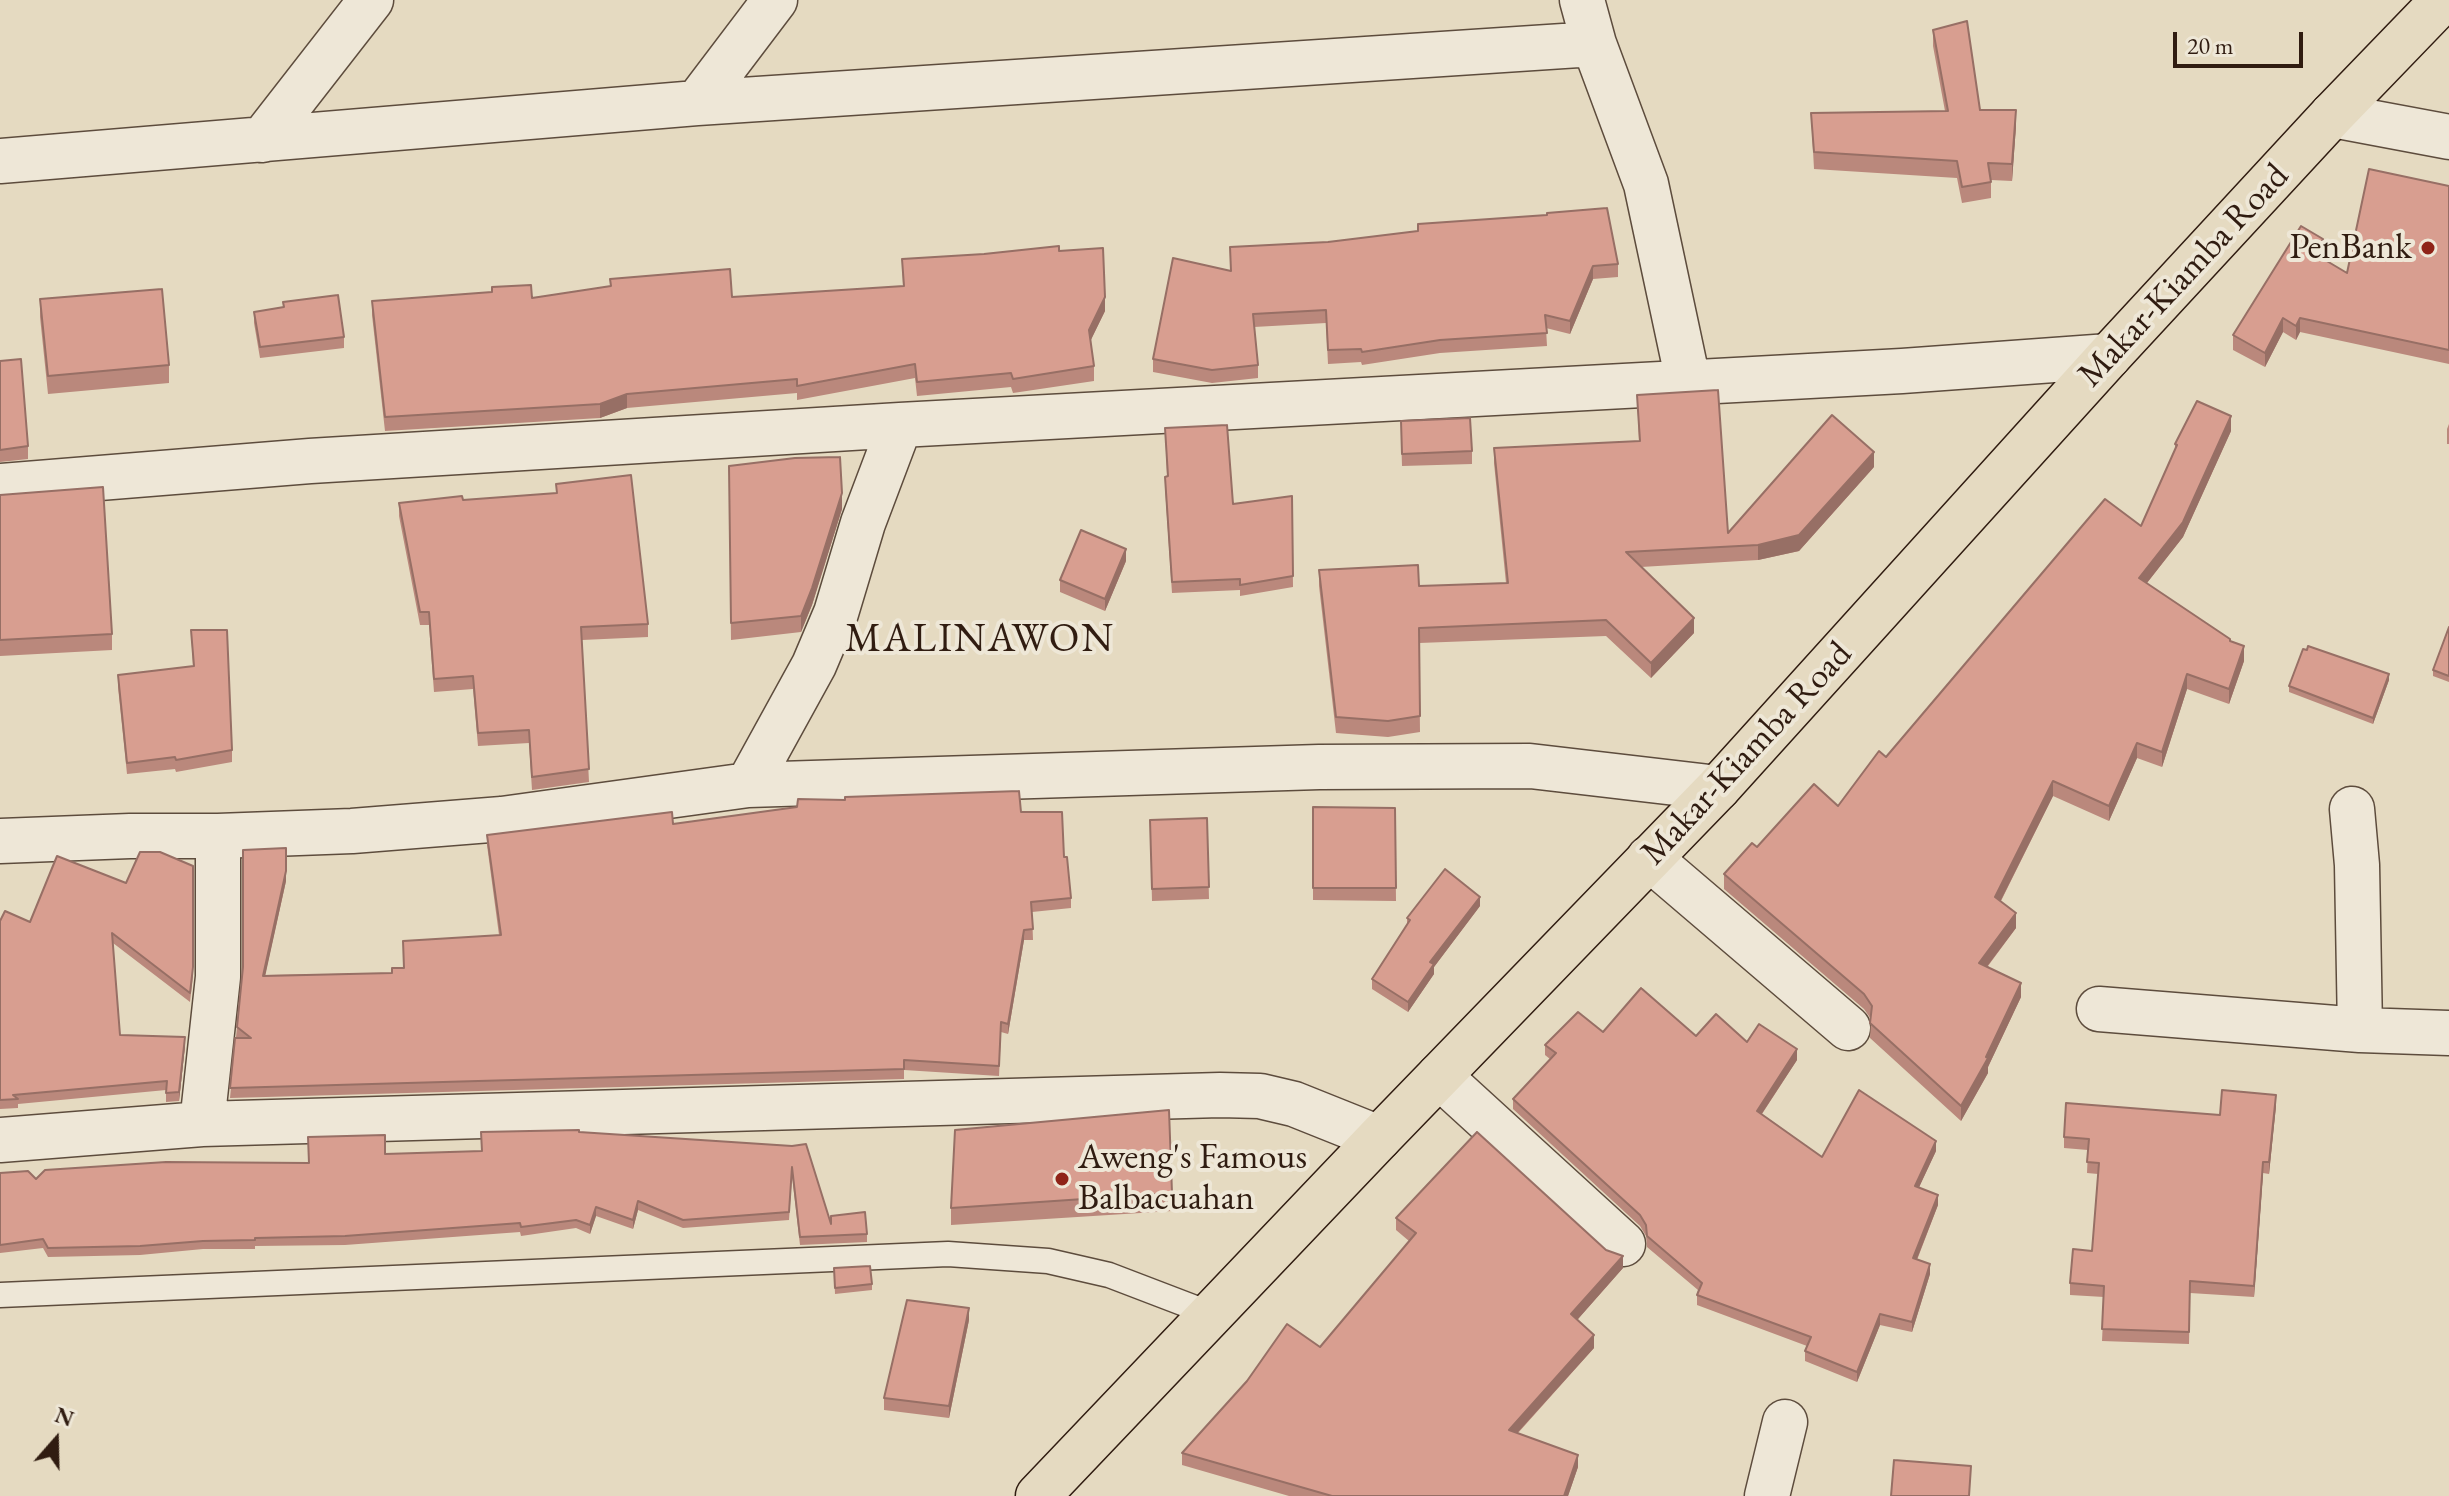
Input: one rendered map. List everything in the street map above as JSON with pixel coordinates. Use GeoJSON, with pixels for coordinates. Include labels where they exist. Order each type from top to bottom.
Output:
{"type":"FeatureCollection","features":[{"type":"Feature","properties":{"kind":"main road","name":"Makar-Kiamba Road"},"geometry":{"type":"LineString","coordinates":[[1038,1496],[1718,788],[2431,4]]}},
{"type":"Feature","properties":{"kind":"street"},"geometry":{"type":"LineString","coordinates":[[262,140],[371,0]]}},
{"type":"Feature","properties":{"kind":"street"},"geometry":{"type":"LineString","coordinates":[[697,103],[775,0]]}},
{"type":"Feature","properties":{"kind":"street"},"geometry":{"type":"LineString","coordinates":[[1582,0],[1594,44],[1646,184],[1688,381]]}},
{"type":"Feature","properties":{"kind":"street"},"geometry":{"type":"LineString","coordinates":[[0,161],[697,103],[1594,44]]}},
{"type":"Feature","properties":{"kind":"street"},"geometry":{"type":"LineString","coordinates":[[2332,115],[2449,137]]}},
{"type":"Feature","properties":{"kind":"street"},"geometry":{"type":"LineString","coordinates":[[0,486],[310,461],[900,425],[1902,371],[2109,356]]}},
{"type":"Feature","properties":{"kind":"street"},"geometry":{"type":"LineString","coordinates":[[748,785],[814,665],[831,626],[863,523],[900,425]]}},
{"type":"Feature","properties":{"kind":"street"},"geometry":{"type":"LineString","coordinates":[[0,841],[352,831],[502,819],[748,785],[1319,767],[1530,766],[1718,788]]}},
{"type":"Feature","properties":{"kind":"street"},"geometry":{"type":"LineString","coordinates":[[2352,809],[2357,865],[2360,1030]]}},
{"type":"Feature","properties":{"kind":"street"},"geometry":{"type":"LineString","coordinates":[[202,1124],[218,977],[218,836]]}},
{"type":"Feature","properties":{"kind":"street"},"geometry":{"type":"LineString","coordinates":[[1649,858],[1848,1028]]}},
{"type":"Feature","properties":{"kind":"street"},"geometry":{"type":"LineString","coordinates":[[2099,1009],[2360,1030],[2449,1033]]}},
{"type":"Feature","properties":{"kind":"street"},"geometry":{"type":"LineString","coordinates":[[1439,1076],[1623,1244]]}},
{"type":"Feature","properties":{"kind":"street"},"geometry":{"type":"LineString","coordinates":[[0,1140],[202,1124],[1260,1096],[1294,1104],[1379,1138]]}},
{"type":"Feature","properties":{"kind":"street"},"geometry":{"type":"LineString","coordinates":[[1767,1496],[1785,1422]]}},
{"type":"Feature","properties":{"kind":"lane"},"geometry":{"type":"LineString","coordinates":[[0,1295],[948,1254],[1048,1261],[1109,1275],[1211,1314]]}},
{"type":"Feature","properties":{"kind":"building"},"geometry":{"type":"Polygon","coordinates":[[[1967,21],[1980,110],[2016,110],[2012,164],[1988,163],[1991,182],[1962,187],[1957,161],[1814,152],[1811,113],[1948,111],[1933,30],[1967,21]]]}},
{"type":"Feature","properties":{"kind":"building"},"geometry":{"type":"Polygon","coordinates":[[[2369,169],[2449,186],[2449,350],[2300,318],[2296,326],[2283,318],[2265,353],[2233,335],[2301,226],[2323,239],[2315,254],[2347,273],[2369,169]]]}},
{"type":"Feature","properties":{"kind":"building"},"geometry":{"type":"Polygon","coordinates":[[[1607,208],[1618,264],[1593,266],[1570,321],[1545,315],[1547,333],[1440,340],[1362,352],[1361,349],[1328,350],[1326,310],[1253,314],[1258,365],[1212,370],[1153,359],[1173,258],[1231,271],[1230,247],[1328,242],[1418,231],[1418,224],[1607,208]]]}},
{"type":"Feature","properties":{"kind":"building"},"geometry":{"type":"Polygon","coordinates":[[[1059,246],[1059,251],[1103,248],[1105,297],[1089,330],[1094,366],[1013,379],[1011,373],[917,382],[915,364],[797,386],[797,379],[627,394],[600,404],[385,417],[372,301],[492,292],[492,287],[531,285],[532,298],[611,286],[610,279],[730,269],[732,297],[904,286],[902,259],[1059,246]]]}},
{"type":"Feature","properties":{"kind":"building"},"geometry":{"type":"Polygon","coordinates":[[[162,289],[169,365],[48,376],[40,299],[162,289]]]}},
{"type":"Feature","properties":{"kind":"building"},"geometry":{"type":"Polygon","coordinates":[[[338,295],[344,337],[260,347],[254,312],[284,307],[283,302],[338,295]]]}},
{"type":"Feature","properties":{"kind":"building"},"geometry":{"type":"Polygon","coordinates":[[[21,359],[28,446],[0,450],[0,361],[21,359]]]}},
{"type":"Feature","properties":{"kind":"building"},"geometry":{"type":"Polygon","coordinates":[[[1718,390],[1728,533],[1832,415],[1874,452],[1799,535],[1758,545],[1626,552],[1694,618],[1651,663],[1606,620],[1419,628],[1420,716],[1388,721],[1336,717],[1319,570],[1418,565],[1419,586],[1508,583],[1494,448],[1640,441],[1637,395],[1718,390]]]}},
{"type":"Feature","properties":{"kind":"building"},"geometry":{"type":"Polygon","coordinates":[[[2197,401],[2231,416],[2183,522],[2139,578],[2230,641],[2244,646],[2229,689],[2187,674],[2162,752],[2137,743],[2109,806],[2053,781],[1995,897],[2016,913],[1979,963],[2021,983],[1988,1058],[1961,1106],[1870,1023],[1872,1006],[1864,994],[1724,874],[1752,843],[1757,847],[1814,784],[1838,806],[1879,751],[1886,757],[2105,499],[2141,526],[2175,444],[2197,401]]]}},
{"type":"Feature","properties":{"kind":"building"},"geometry":{"type":"Polygon","coordinates":[[[1470,418],[1472,451],[1402,454],[1401,421],[1470,418]]]}},
{"type":"Feature","properties":{"kind":"building"},"geometry":{"type":"Polygon","coordinates":[[[1227,425],[1233,504],[1292,496],[1293,576],[1240,585],[1240,579],[1172,582],[1165,428],[1227,425]]]}},
{"type":"Feature","properties":{"kind":"building"},"geometry":{"type":"Polygon","coordinates":[[[840,457],[842,493],[801,616],[731,623],[729,466],[795,458],[840,457]]]}},
{"type":"Feature","properties":{"kind":"building"},"geometry":{"type":"Polygon","coordinates":[[[631,475],[648,624],[581,627],[589,769],[532,777],[529,730],[478,733],[473,676],[434,679],[429,612],[420,612],[399,503],[462,496],[463,500],[557,493],[556,484],[631,475]]]}},
{"type":"Feature","properties":{"kind":"building"},"geometry":{"type":"Polygon","coordinates":[[[103,487],[112,634],[0,640],[0,495],[103,487]]]}},
{"type":"Feature","properties":{"kind":"building"},"geometry":{"type":"Polygon","coordinates":[[[1081,530],[1126,549],[1105,599],[1060,580],[1081,530]]]}},
{"type":"Feature","properties":{"kind":"building"},"geometry":{"type":"Polygon","coordinates":[[[2449,627],[2449,676],[2433,670],[2449,627]]]}},
{"type":"Feature","properties":{"kind":"building"},"geometry":{"type":"Polygon","coordinates":[[[191,630],[227,630],[232,750],[176,760],[175,757],[127,763],[118,675],[194,666],[191,630]]]}},
{"type":"Feature","properties":{"kind":"building"},"geometry":{"type":"Polygon","coordinates":[[[2308,646],[2389,674],[2373,718],[2289,686],[2303,649],[2307,650],[2308,646]]]}},
{"type":"Feature","properties":{"kind":"building"},"geometry":{"type":"Polygon","coordinates":[[[1019,791],[1021,812],[1062,812],[1064,857],[1067,857],[1071,898],[1031,902],[1033,929],[1024,930],[1008,1024],[1001,1022],[999,1066],[904,1060],[904,1069],[230,1088],[235,1038],[251,1038],[237,1027],[243,967],[243,850],[286,848],[286,871],[263,976],[392,973],[392,968],[404,968],[403,941],[501,935],[487,835],[672,812],[673,824],[797,807],[798,799],[845,800],[845,797],[1019,791]]]}},
{"type":"Feature","properties":{"kind":"building"},"geometry":{"type":"Polygon","coordinates":[[[1313,807],[1395,808],[1396,888],[1313,888],[1313,807]]]}},
{"type":"Feature","properties":{"kind":"building"},"geometry":{"type":"Polygon","coordinates":[[[1207,818],[1209,887],[1152,889],[1150,820],[1207,818]]]}},
{"type":"Feature","properties":{"kind":"building"},"geometry":{"type":"Polygon","coordinates":[[[140,852],[160,852],[193,866],[190,993],[112,933],[120,1035],[185,1037],[179,1092],[166,1093],[167,1081],[13,1095],[18,1099],[0,1100],[0,921],[5,911],[30,922],[57,856],[126,883],[140,852]]]}},
{"type":"Feature","properties":{"kind":"building"},"geometry":{"type":"Polygon","coordinates":[[[1445,869],[1480,897],[1430,962],[1434,964],[1408,1002],[1372,979],[1410,920],[1407,918],[1445,869]]]}},
{"type":"Feature","properties":{"kind":"building"},"geometry":{"type":"Polygon","coordinates":[[[1641,988],[1696,1036],[1716,1014],[1747,1042],[1759,1024],[1797,1049],[1757,1111],[1822,1157],[1859,1090],[1936,1141],[1915,1186],[1938,1195],[1913,1258],[1930,1264],[1912,1322],[1880,1314],[1857,1372],[1805,1351],[1811,1337],[1697,1295],[1702,1283],[1647,1236],[1646,1225],[1640,1215],[1513,1099],[1556,1053],[1545,1045],[1578,1012],[1603,1032],[1641,988]]]}},
{"type":"Feature","properties":{"kind":"building"},"geometry":{"type":"Polygon","coordinates":[[[2222,1090],[2276,1095],[2269,1162],[2263,1162],[2254,1286],[2190,1281],[2189,1332],[2102,1329],[2104,1286],[2070,1283],[2073,1249],[2092,1251],[2099,1163],[2087,1162],[2089,1139],[2064,1137],[2066,1103],[2220,1115],[2222,1090]]]}},
{"type":"Feature","properties":{"kind":"building","name":"Aweng's Famous Balbacuahan"},"geometry":{"type":"Polygon","coordinates":[[[1169,1110],[1172,1193],[951,1208],[955,1130],[1169,1110]]]}},
{"type":"Feature","properties":{"kind":"building"},"geometry":{"type":"Polygon","coordinates":[[[579,1130],[792,1146],[806,1144],[831,1224],[831,1216],[865,1212],[867,1234],[800,1237],[792,1167],[789,1212],[683,1220],[638,1201],[633,1220],[596,1207],[590,1225],[576,1220],[521,1227],[520,1223],[345,1236],[140,1246],[48,1248],[43,1239],[0,1245],[0,1173],[28,1171],[36,1179],[45,1170],[166,1162],[309,1163],[308,1137],[385,1135],[385,1154],[482,1151],[481,1132],[579,1130]]]}},
{"type":"Feature","properties":{"kind":"building"},"geometry":{"type":"Polygon","coordinates":[[[1477,1132],[1606,1250],[1623,1256],[1571,1314],[1594,1335],[1509,1430],[1578,1455],[1564,1496],[1332,1496],[1182,1453],[1247,1381],[1287,1324],[1320,1347],[1416,1233],[1396,1218],[1477,1132]]]}},
{"type":"Feature","properties":{"kind":"building"},"geometry":{"type":"Polygon","coordinates":[[[870,1266],[872,1284],[835,1288],[834,1268],[870,1266]]]}},
{"type":"Feature","properties":{"kind":"building"},"geometry":{"type":"Polygon","coordinates":[[[907,1300],[969,1308],[949,1406],[884,1398],[907,1300]]]}},
{"type":"Feature","properties":{"kind":"building"},"geometry":{"type":"Polygon","coordinates":[[[1894,1460],[1971,1466],[1969,1496],[1891,1496],[1894,1460]]]}},
{"type":"Feature","properties":{"kind":"place","name":"PenBank"},"geometry":{"type":"Point","coordinates":[2428,248]}},
{"type":"Feature","properties":{"kind":"place","name":"Aweng's Famous Balbacuahan"},"geometry":{"type":"Point","coordinates":[1062,1179]}},
{"type":"Feature","properties":{"kind":"district","name":"MALINAWON"},"geometry":{"type":"Point","coordinates":[980,640]}}]}
